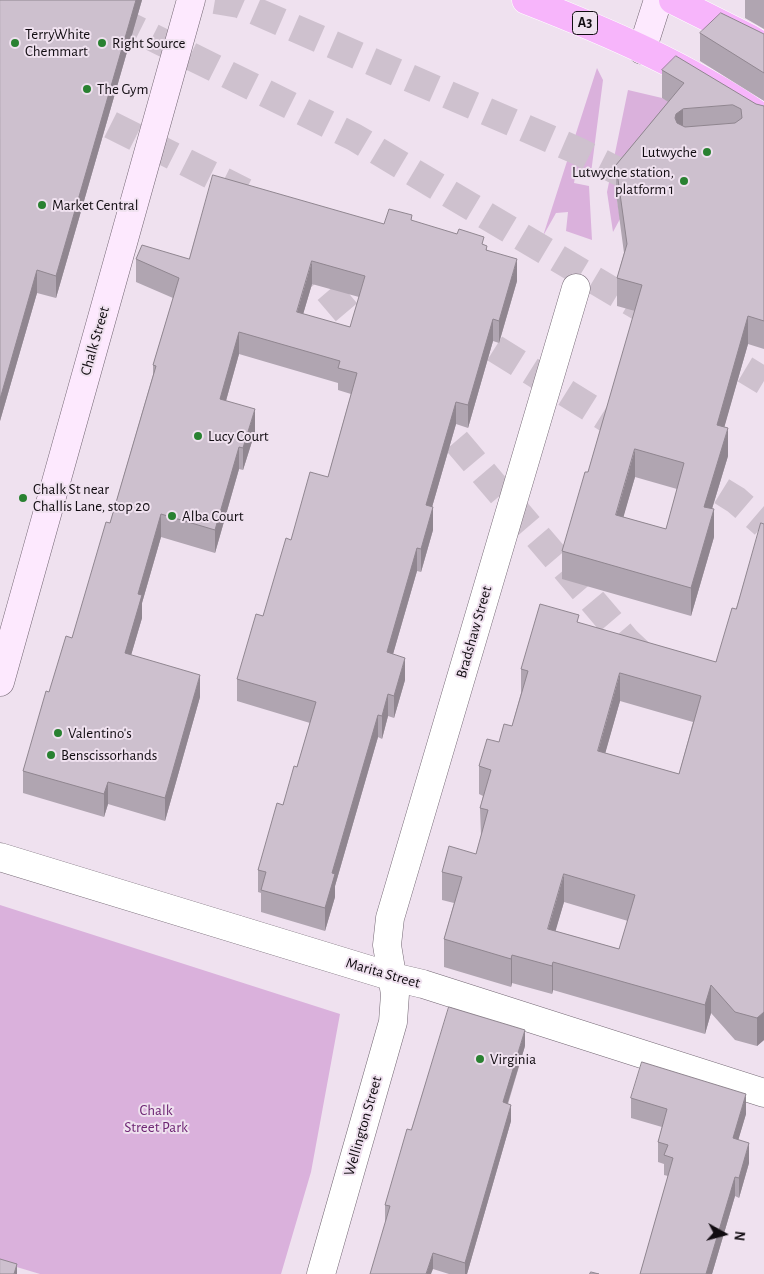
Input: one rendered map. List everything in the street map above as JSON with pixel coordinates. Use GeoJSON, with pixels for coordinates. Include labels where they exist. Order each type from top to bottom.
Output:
{"type":"FeatureCollection","features":[{"type":"Feature","properties":{"kind":"highway","name":"A3"},"geometry":{"type":"LineString","coordinates":[[526,0],[601,29],[740,102],[764,119]]}},
{"type":"Feature","properties":{"kind":"highway"},"geometry":{"type":"LineString","coordinates":[[673,0],[733,29],[764,48]]}},
{"type":"Feature","properties":{"kind":"street","name":"Chalk Street"},"geometry":{"type":"LineString","coordinates":[[0,682],[192,0]]}},
{"type":"Feature","properties":{"kind":"street"},"geometry":{"type":"LineString","coordinates":[[642,50],[658,0]]}},
{"type":"Feature","properties":{"kind":"street","name":"Bradshaw Street"},"geometry":{"type":"LineString","coordinates":[[393,977],[388,945],[390,918],[576,288]]}},
{"type":"Feature","properties":{"kind":"street","name":"Marita Street"},"geometry":{"type":"LineString","coordinates":[[0,858],[393,977],[423,984],[764,1093]]}},
{"type":"Feature","properties":{"kind":"street","name":"Wellington Street"},"geometry":{"type":"LineString","coordinates":[[321,1274],[393,1022],[395,994],[393,977]]}},
{"type":"Feature","properties":{"kind":"green space"},"geometry":{"type":"Polygon","coordinates":[[[597,68],[603,80],[591,173],[576,171],[574,183],[589,186],[592,240],[566,231],[568,212],[556,213],[543,236],[597,68]]]}},
{"type":"Feature","properties":{"kind":"green space"},"geometry":{"type":"Polygon","coordinates":[[[628,90],[662,98],[684,111],[616,193],[620,219],[613,232],[607,192],[628,90]]]}},
{"type":"Feature","properties":{"kind":"green space","name":"Chalk Street Park"},"geometry":{"type":"Polygon","coordinates":[[[0,905],[340,1014],[311,1172],[281,1274],[40,1274],[0,1262],[0,905]]]}},
{"type":"Feature","properties":{"kind":"building","name":"Market Central"},"geometry":{"type":"Polygon","coordinates":[[[0,0],[136,0],[56,276],[37,270],[0,399],[0,0]]]}},
{"type":"Feature","properties":{"kind":"building"},"geometry":{"type":"Polygon","coordinates":[[[721,13],[764,34],[764,73],[700,33],[721,13]]]}},
{"type":"Feature","properties":{"kind":"building"},"geometry":{"type":"Polygon","coordinates":[[[676,56],[756,104],[764,106],[764,321],[748,316],[717,425],[728,428],[704,507],[714,509],[691,588],[562,551],[585,472],[588,472],[642,285],[617,278],[627,244],[616,165],[684,83],[662,70],[676,56]],[[733,105],[683,109],[676,114],[675,118],[677,123],[685,127],[735,123],[742,118],[741,109],[733,105]],[[635,449],[616,515],[666,529],[684,463],[635,449]]]}},
{"type":"Feature","properties":{"kind":"building"},"geometry":{"type":"Polygon","coordinates":[[[213,175],[384,224],[389,209],[412,215],[411,220],[457,234],[459,229],[484,237],[482,244],[487,246],[486,250],[517,259],[499,321],[493,319],[468,405],[456,402],[426,505],[433,507],[421,549],[417,548],[387,652],[405,658],[394,696],[388,694],[382,716],[378,715],[332,873],[335,874],[325,908],[261,890],[266,872],[258,870],[277,803],[283,805],[294,766],[297,767],[316,702],[237,679],[256,614],[263,616],[286,538],[291,540],[310,472],[328,477],[357,373],[338,368],[340,361],[239,332],[220,399],[255,409],[243,448],[239,447],[215,530],[161,514],[138,594],[142,595],[125,653],[200,675],[165,798],[108,782],[104,794],[23,771],[46,691],[49,692],[66,636],[72,638],[106,522],[110,523],[156,366],[153,365],[179,278],[136,259],[142,245],[189,259],[213,175]],[[312,261],[297,312],[350,327],[365,276],[312,261]]]}},
{"type":"Feature","properties":{"kind":"building"},"geometry":{"type":"Polygon","coordinates":[[[761,523],[764,524],[764,1012],[757,1018],[735,1012],[711,985],[705,1005],[553,962],[552,966],[512,955],[511,959],[444,939],[462,877],[442,872],[449,846],[476,854],[488,810],[480,808],[491,770],[479,766],[487,739],[499,742],[504,724],[512,726],[528,671],[521,669],[540,604],[579,615],[577,622],[716,662],[732,608],[736,609],[761,523]],[[620,673],[598,751],[679,774],[701,696],[620,673]],[[564,874],[548,929],[619,949],[635,895],[564,874]]]}},
{"type":"Feature","properties":{"kind":"building"},"geometry":{"type":"Polygon","coordinates":[[[449,1007],[525,1030],[503,1102],[511,1105],[465,1263],[433,1253],[426,1274],[370,1274],[390,1206],[385,1205],[407,1129],[411,1130],[449,1007]]]}},
{"type":"Feature","properties":{"kind":"building"},"geometry":{"type":"Polygon","coordinates":[[[642,1062],[746,1094],[733,1138],[749,1143],[739,1178],[735,1177],[706,1274],[640,1274],[673,1158],[664,1155],[668,1145],[658,1142],[667,1109],[631,1098],[642,1062]]]}},
{"type":"Feature","properties":{"kind":"building"},"geometry":{"type":"Polygon","coordinates":[[[0,1259],[17,1264],[14,1274],[0,1274],[0,1259]]]}},
{"type":"Feature","properties":{"kind":"tunnel"},"geometry":{"type":"LineString","coordinates":[[77,0],[354,137],[648,312]]}},
{"type":"Feature","properties":{"kind":"tunnel"},"geometry":{"type":"LineString","coordinates":[[215,0],[239,4],[578,151],[649,187]]}},
{"type":"Feature","properties":{"kind":"tunnel"},"geometry":{"type":"LineString","coordinates":[[73,106],[245,192]]}},
{"type":"Feature","properties":{"kind":"tunnel"},"geometry":{"type":"LineString","coordinates":[[301,259],[377,348]]}},
{"type":"Feature","properties":{"kind":"tunnel"},"geometry":{"type":"LineString","coordinates":[[459,326],[635,436]]}},
{"type":"Feature","properties":{"kind":"tunnel"},"geometry":{"type":"LineString","coordinates":[[709,348],[764,381]]}},
{"type":"Feature","properties":{"kind":"tunnel"},"geometry":{"type":"LineString","coordinates":[[429,409],[626,640],[649,662]]}},
{"type":"Feature","properties":{"kind":"tunnel"},"geometry":{"type":"LineString","coordinates":[[686,469],[736,500],[764,524]]}},
{"type":"Feature","properties":{"kind":"place","name":"TerryWhite Chemmart"},"geometry":{"type":"Point","coordinates":[15,43]}},
{"type":"Feature","properties":{"kind":"place","name":"Right Source"},"geometry":{"type":"Point","coordinates":[102,43]}},
{"type":"Feature","properties":{"kind":"place","name":"The Gym"},"geometry":{"type":"Point","coordinates":[87,89]}},
{"type":"Feature","properties":{"kind":"place","name":"Lutwyche"},"geometry":{"type":"Point","coordinates":[707,152]}},
{"type":"Feature","properties":{"kind":"place","name":"Lutwyche station, platform 1"},"geometry":{"type":"Point","coordinates":[684,181]}},
{"type":"Feature","properties":{"kind":"place","name":"Market Central"},"geometry":{"type":"Point","coordinates":[42,205]}},
{"type":"Feature","properties":{"kind":"place","name":"Lucy Court"},"geometry":{"type":"Point","coordinates":[198,436]}},
{"type":"Feature","properties":{"kind":"place","name":"Chalk St near Challis Lane, stop 20"},"geometry":{"type":"Point","coordinates":[23,498]}},
{"type":"Feature","properties":{"kind":"place","name":"Alba Court"},"geometry":{"type":"Point","coordinates":[172,516]}},
{"type":"Feature","properties":{"kind":"place","name":"Valentino's"},"geometry":{"type":"Point","coordinates":[58,733]}},
{"type":"Feature","properties":{"kind":"place","name":"Benscissorhands"},"geometry":{"type":"Point","coordinates":[51,755]}},
{"type":"Feature","properties":{"kind":"place","name":"Virginia"},"geometry":{"type":"Point","coordinates":[480,1059]}}]}
